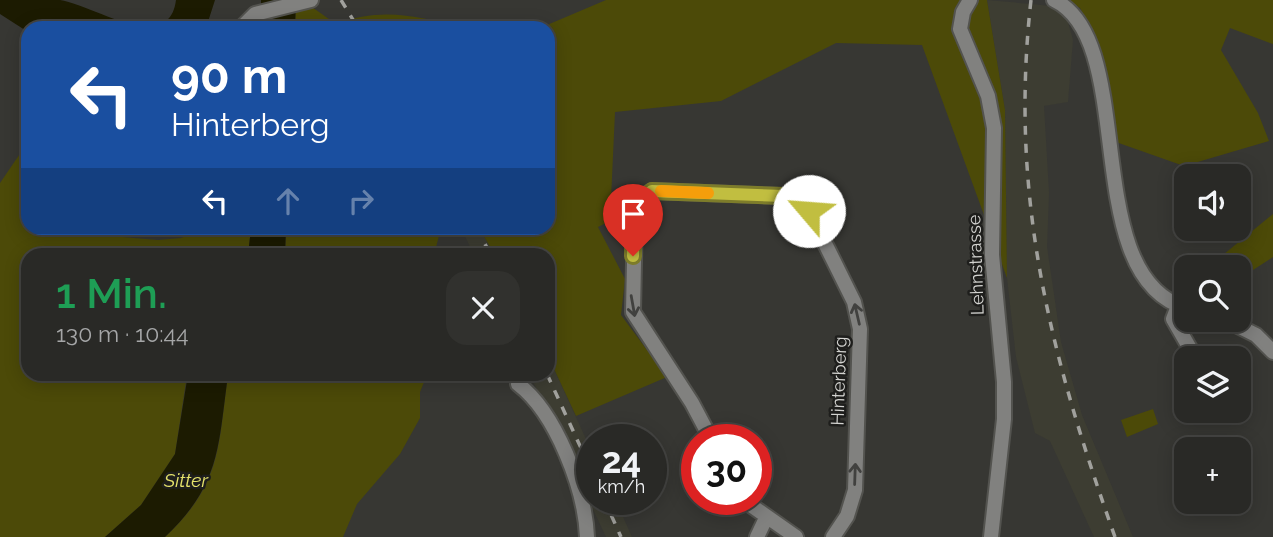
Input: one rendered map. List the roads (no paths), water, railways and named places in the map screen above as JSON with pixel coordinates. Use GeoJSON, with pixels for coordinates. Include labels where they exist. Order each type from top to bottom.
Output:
{"type":"FeatureCollection","features":[{"type":"Feature","properties":{"kind":"street","name":"Lehnstrasse"},"geometry":{"type":"LineString","coordinates":[[970,0],[963,12],[960,29],[988,96],[994,128],[992,255],[1004,407],[990,537]]}},
{"type":"Feature","properties":{"kind":"street"},"geometry":{"type":"LineString","coordinates":[[1054,0],[1078,18],[1092,45],[1125,226],[1137,268],[1153,288],[1174,302]]}},
{"type":"Feature","properties":{"kind":"street"},"geometry":{"type":"LineString","coordinates":[[248,21],[255,14],[309,1]]}},
{"type":"Feature","properties":{"kind":"street","name":"Hinterberg"},"geometry":{"type":"LineString","coordinates":[[702,424],[633,312],[635,213],[643,197],[652,191],[783,196],[798,201],[809,211],[854,302],[860,329],[855,490],[847,516],[834,537]]}},
{"type":"Feature","properties":{"kind":"street"},"geometry":{"type":"LineString","coordinates":[[1250,332],[1273,352]]}},
{"type":"Feature","properties":{"kind":"street"},"geometry":{"type":"LineString","coordinates":[[518,384],[538,402],[575,479],[581,493],[587,537]]}},
{"type":"Feature","properties":{"kind":"street"},"geometry":{"type":"LineString","coordinates":[[763,515],[796,537]]}},
{"type":"Feature","properties":{"kind":"street"},"geometry":{"type":"LineString","coordinates":[[757,537],[766,517]]}},
{"type":"Feature","properties":{"kind":"water"},"geometry":{"type":"Polygon","coordinates":[[[0,0],[60,0],[121,21],[21,21],[21,28],[0,14],[0,0]]]}},
{"type":"Feature","properties":{"kind":"water"},"geometry":{"type":"Polygon","coordinates":[[[176,0],[215,0],[208,21],[164,21],[170,17],[176,0]]]}},
{"type":"Feature","properties":{"kind":"water"},"geometry":{"type":"Polygon","coordinates":[[[261,0],[296,0],[295,21],[261,21],[261,0]]]}},
{"type":"Feature","properties":{"kind":"water"},"geometry":{"type":"Polygon","coordinates":[[[250,235],[286,235],[285,248],[249,248],[250,235]]]}},
{"type":"Feature","properties":{"kind":"water","name":"Sitter"},"geometry":{"type":"Polygon","coordinates":[[[187,381],[227,381],[214,463],[197,499],[183,518],[165,537],[105,537],[141,505],[175,454],[187,381]]]}},
{"type":"Feature","properties":{"kind":"railway"},"geometry":{"type":"LineString","coordinates":[[341,0],[354,21]]}},
{"type":"Feature","properties":{"kind":"railway"},"geometry":{"type":"LineString","coordinates":[[1031,0],[1026,72],[1026,141],[1040,273],[1071,403],[1115,537]]}},
{"type":"Feature","properties":{"kind":"railway"},"geometry":{"type":"LineString","coordinates":[[480,235],[487,248]]}},
{"type":"Feature","properties":{"kind":"railway"},"geometry":{"type":"LineString","coordinates":[[550,381],[576,437]]}},
{"type":"Feature","properties":{"kind":"railway"},"geometry":{"type":"LineString","coordinates":[[611,515],[621,537]]}}]}
